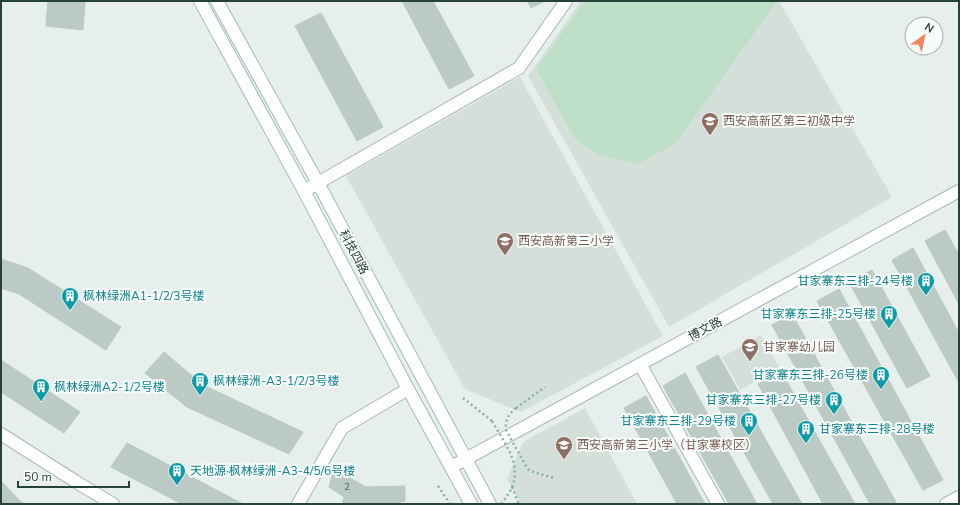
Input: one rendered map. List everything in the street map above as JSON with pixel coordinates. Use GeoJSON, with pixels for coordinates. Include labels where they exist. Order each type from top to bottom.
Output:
{"type":"FeatureCollection","features":[{"type":"Feature","properties":{"kind":"street","name":"科技四路"},"geometry":{"type":"LineString","coordinates":[[200,1],[304,191],[408,389],[471,504]]}},
{"type":"Feature","properties":{"kind":"street","name":"科技四路"},"geometry":{"type":"LineString","coordinates":[[217,1],[318,183],[490,504]]}},
{"type":"Feature","properties":{"kind":"street"},"geometry":{"type":"LineString","coordinates":[[304,191],[519,68],[566,1]]}},
{"type":"Feature","properties":{"kind":"street","name":"博文路"},"geometry":{"type":"LineString","coordinates":[[451,467],[959,191]]}},
{"type":"Feature","properties":{"kind":"street"},"geometry":{"type":"LineString","coordinates":[[640,364],[718,504]]}},
{"type":"Feature","properties":{"kind":"street"},"geometry":{"type":"LineString","coordinates":[[298,504],[342,428],[408,389]]}},
{"type":"Feature","properties":{"kind":"street"},"geometry":{"type":"LineString","coordinates":[[1,434],[78,484],[113,504]]}},
{"type":"Feature","properties":{"kind":"street"},"geometry":{"type":"LineString","coordinates":[[946,504],[959,497]]}},
{"type":"Feature","properties":{"kind":"path"},"geometry":{"type":"LineString","coordinates":[[545,388],[510,413],[506,424],[506,430],[527,468],[530,471],[554,478]]}},
{"type":"Feature","properties":{"kind":"path"},"geometry":{"type":"LineString","coordinates":[[462,398],[492,421],[514,462],[515,475],[512,487],[500,504]]}},
{"type":"Feature","properties":{"kind":"path"},"geometry":{"type":"LineString","coordinates":[[438,486],[450,504]]}},
{"type":"Feature","properties":{"kind":"path"},"geometry":{"type":"LineString","coordinates":[[512,487],[519,504]]}},
{"type":"Feature","properties":{"kind":"shaded area","name":"西安高新区第三初级中学"},"geometry":{"type":"Polygon","coordinates":[[[581,1],[779,1],[892,197],[669,327],[528,76],[581,1]]]}},
{"type":"Feature","properties":{"kind":"shaded area","name":"西安高新第三小学"},"geometry":{"type":"Polygon","coordinates":[[[520,77],[663,336],[521,412],[465,389],[346,176],[520,77]]]}},
{"type":"Feature","properties":{"kind":"shaded area","name":"甘家寨幼儿园"},"geometry":{"type":"Polygon","coordinates":[[[761,335],[779,367],[740,390],[722,357],[761,335]]]}},
{"type":"Feature","properties":{"kind":"shaded area","name":"西安高新第三小学（甘家寨校区）"},"geometry":{"type":"Polygon","coordinates":[[[585,408],[637,504],[521,504],[507,479],[523,442],[585,408]]]}},
{"type":"Feature","properties":{"kind":"green space"},"geometry":{"type":"Polygon","coordinates":[[[585,1],[777,1],[676,143],[638,164],[601,156],[575,139],[536,69],[585,1]]]}},
{"type":"Feature","properties":{"kind":"building"},"geometry":{"type":"Polygon","coordinates":[[[48,1],[85,1],[83,30],[46,26],[48,1]]]}},
{"type":"Feature","properties":{"kind":"building"},"geometry":{"type":"Polygon","coordinates":[[[402,1],[433,1],[474,76],[449,89],[402,1]]]}},
{"type":"Feature","properties":{"kind":"building"},"geometry":{"type":"Polygon","coordinates":[[[527,1],[545,1],[531,8],[527,1]]]}},
{"type":"Feature","properties":{"kind":"building"},"geometry":{"type":"Polygon","coordinates":[[[321,13],[383,127],[357,141],[295,26],[321,13]]]}},
{"type":"Feature","properties":{"kind":"building"},"geometry":{"type":"Polygon","coordinates":[[[945,230],[959,255],[959,304],[925,241],[945,230]]]}},
{"type":"Feature","properties":{"kind":"building","name":"甘家寨东三排-24号楼"},"geometry":{"type":"Polygon","coordinates":[[[913,248],[959,333],[959,383],[892,260],[913,248]]]}},
{"type":"Feature","properties":{"kind":"building","name":"枫林绿洲A1-1/2/3号楼"},"geometry":{"type":"Polygon","coordinates":[[[1,259],[28,268],[121,327],[106,350],[19,294],[1,288],[1,259]]]}},
{"type":"Feature","properties":{"kind":"building","name":"甘家寨东三排-25号楼"},"geometry":{"type":"Polygon","coordinates":[[[872,270],[930,376],[907,388],[849,282],[872,270]]]}},
{"type":"Feature","properties":{"kind":"building","name":"甘家寨东三排-26号楼"},"geometry":{"type":"Polygon","coordinates":[[[839,289],[943,480],[923,490],[817,301],[839,289]]]}},
{"type":"Feature","properties":{"kind":"building","name":"甘家寨东三排-27号楼"},"geometry":{"type":"Polygon","coordinates":[[[792,314],[897,504],[870,504],[772,325],[792,314]]]}},
{"type":"Feature","properties":{"kind":"building","name":"枫林绿洲-A3-1/2/3号楼"},"geometry":{"type":"Polygon","coordinates":[[[164,352],[203,385],[303,432],[289,454],[187,407],[145,373],[164,352]]]}},
{"type":"Feature","properties":{"kind":"building","name":"甘家寨东三排-29号楼"},"geometry":{"type":"Polygon","coordinates":[[[718,355],[802,504],[773,504],[696,367],[718,355]]]}},
{"type":"Feature","properties":{"kind":"building","name":"枫林绿洲A2-1/2号楼"},"geometry":{"type":"Polygon","coordinates":[[[1,360],[80,412],[64,433],[1,392],[1,360]]]}},
{"type":"Feature","properties":{"kind":"building","name":"甘家寨东三排-28号楼"},"geometry":{"type":"Polygon","coordinates":[[[781,371],[855,504],[823,504],[758,384],[781,371]]]}},
{"type":"Feature","properties":{"kind":"building"},"geometry":{"type":"Polygon","coordinates":[[[685,373],[757,504],[729,504],[663,386],[685,373]]]}},
{"type":"Feature","properties":{"kind":"building"},"geometry":{"type":"Polygon","coordinates":[[[646,396],[705,504],[677,504],[624,408],[646,396]]]}},
{"type":"Feature","properties":{"kind":"building","name":"天地源·枫林绿洲-A3-4/5/6号楼"},"geometry":{"type":"Polygon","coordinates":[[[127,443],[243,504],[182,504],[111,467],[127,443]]]}},
{"type":"Feature","properties":{"kind":"building"},"geometry":{"type":"Polygon","coordinates":[[[334,469],[366,487],[405,486],[405,501],[394,504],[342,504],[344,497],[329,487],[334,469]]]}},
{"type":"Feature","properties":{"kind":"building"},"geometry":{"type":"Polygon","coordinates":[[[1,481],[20,501],[25,504],[1,504],[1,481]]]}},
{"type":"Feature","properties":{"kind":"place","name":"西安高新区第三初级中学"},"geometry":{"type":"Point","coordinates":[710,136]}},
{"type":"Feature","properties":{"kind":"place","name":"西安高新第三小学"},"geometry":{"type":"Point","coordinates":[505,256]}},
{"type":"Feature","properties":{"kind":"place","name":"甘家寨东三排-24号楼"},"geometry":{"type":"Point","coordinates":[926,296]}},
{"type":"Feature","properties":{"kind":"place","name":"枫林绿洲A1-1/2/3号楼"},"geometry":{"type":"Point","coordinates":[70,311]}},
{"type":"Feature","properties":{"kind":"place","name":"甘家寨东三排-25号楼"},"geometry":{"type":"Point","coordinates":[889,329]}},
{"type":"Feature","properties":{"kind":"place","name":"甘家寨幼儿园"},"geometry":{"type":"Point","coordinates":[750,362]}},
{"type":"Feature","properties":{"kind":"place","name":"甘家寨东三排-26号楼"},"geometry":{"type":"Point","coordinates":[881,390]}},
{"type":"Feature","properties":{"kind":"place","name":"枫林绿洲-A3-1/2/3号楼"},"geometry":{"type":"Point","coordinates":[200,396]}},
{"type":"Feature","properties":{"kind":"place","name":"枫林绿洲A2-1/2号楼"},"geometry":{"type":"Point","coordinates":[41,402]}},
{"type":"Feature","properties":{"kind":"place","name":"甘家寨东三排-27号楼"},"geometry":{"type":"Point","coordinates":[834,415]}},
{"type":"Feature","properties":{"kind":"place","name":"甘家寨东三排-29号楼"},"geometry":{"type":"Point","coordinates":[749,436]}},
{"type":"Feature","properties":{"kind":"place","name":"甘家寨东三排-28号楼"},"geometry":{"type":"Point","coordinates":[806,444]}},
{"type":"Feature","properties":{"kind":"place","name":"西安高新第三小学（甘家寨校区）"},"geometry":{"type":"Point","coordinates":[564,460]}},
{"type":"Feature","properties":{"kind":"place","name":"天地源·枫林绿洲-A3-4/5/6号楼"},"geometry":{"type":"Point","coordinates":[177,486]}}]}
